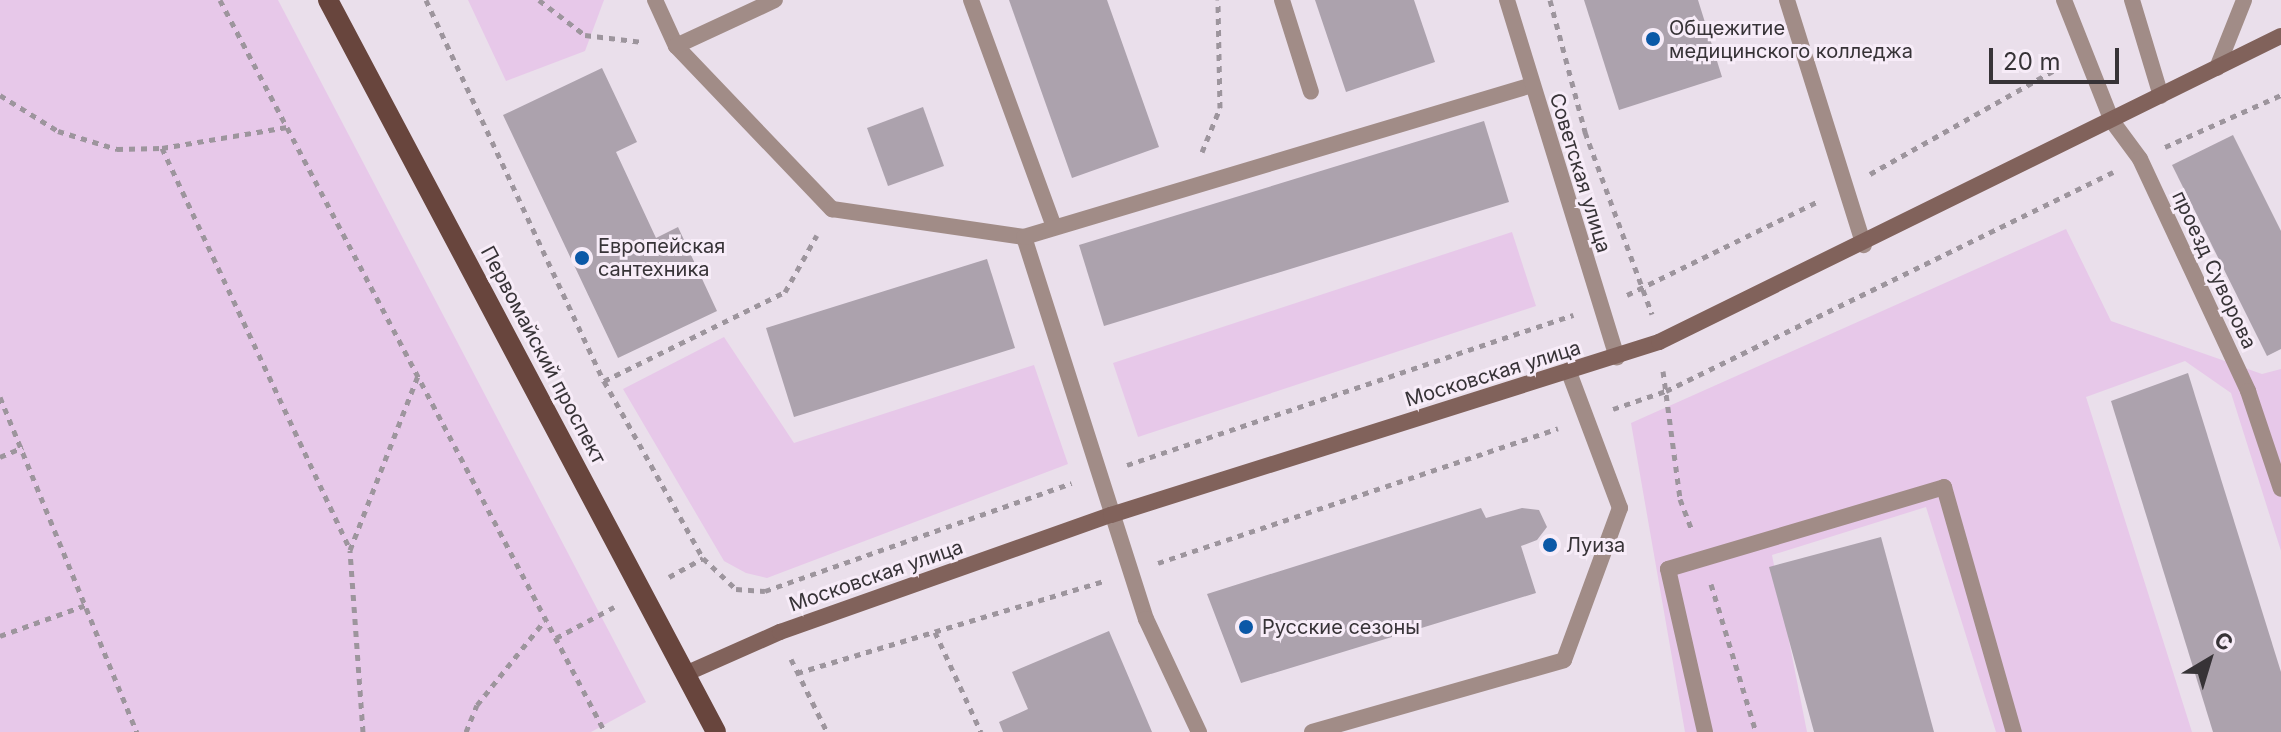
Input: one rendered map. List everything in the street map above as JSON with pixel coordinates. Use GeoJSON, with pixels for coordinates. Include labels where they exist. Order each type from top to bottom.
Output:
{"type":"FeatureCollection","features":[{"type":"Feature","properties":{"kind":"main road","name":"Первомайский проспект"},"geometry":{"type":"LineString","coordinates":[[328,0],[716,732]]}},
{"type":"Feature","properties":{"kind":"street"},"geometry":{"type":"LineString","coordinates":[[655,0],[676,46],[832,209],[1024,237],[1532,85]]}},
{"type":"Feature","properties":{"kind":"street"},"geometry":{"type":"LineString","coordinates":[[676,46],[775,0]]}},
{"type":"Feature","properties":{"kind":"street"},"geometry":{"type":"LineString","coordinates":[[971,0],[1054,227]]}},
{"type":"Feature","properties":{"kind":"street"},"geometry":{"type":"LineString","coordinates":[[1282,0],[1311,92]]}},
{"type":"Feature","properties":{"kind":"street","name":"Советская улица"},"geometry":{"type":"LineString","coordinates":[[1507,0],[1617,357]]}},
{"type":"Feature","properties":{"kind":"street"},"geometry":{"type":"LineString","coordinates":[[1787,0],[1864,245]]}},
{"type":"Feature","properties":{"kind":"street","name":"проезд Суворова"},"geometry":{"type":"LineString","coordinates":[[2064,0],[2083,55],[2112,121],[2140,159],[2248,391],[2281,489]]}},
{"type":"Feature","properties":{"kind":"street"},"geometry":{"type":"LineString","coordinates":[[2132,0],[2161,96]]}},
{"type":"Feature","properties":{"kind":"street"},"geometry":{"type":"LineString","coordinates":[[2217,68],[2244,0]]}},
{"type":"Feature","properties":{"kind":"street","name":"Московская улица"},"geometry":{"type":"LineString","coordinates":[[685,674],[780,632],[1111,515],[1617,357],[1864,245],[2281,36]]}},
{"type":"Feature","properties":{"kind":"street"},"geometry":{"type":"LineString","coordinates":[[1024,237],[1096,475],[1146,619],[1199,732]]}},
{"type":"Feature","properties":{"kind":"street"},"geometry":{"type":"LineString","coordinates":[[1312,732],[1564,660],[1620,508],[1568,370]]}},
{"type":"Feature","properties":{"kind":"street"},"geometry":{"type":"LineString","coordinates":[[1705,732],[1668,569],[1944,487],[2014,732]]}},
{"type":"Feature","properties":{"kind":"path"},"geometry":{"type":"LineString","coordinates":[[220,0],[605,732]]}},
{"type":"Feature","properties":{"kind":"path"},"geometry":{"type":"LineString","coordinates":[[426,0],[604,381],[703,558],[736,589],[765,591],[1646,288],[1846,188],[2083,55]]}},
{"type":"Feature","properties":{"kind":"path"},"geometry":{"type":"LineString","coordinates":[[539,0],[585,35],[676,46]]}},
{"type":"Feature","properties":{"kind":"path"},"geometry":{"type":"LineString","coordinates":[[1187,190],[1220,108],[1218,0]]}},
{"type":"Feature","properties":{"kind":"path"},"geometry":{"type":"LineString","coordinates":[[0,95],[58,131],[117,149],[162,148],[287,127]]}},
{"type":"Feature","properties":{"kind":"path"},"geometry":{"type":"LineString","coordinates":[[162,148],[350,550],[363,732]]}},
{"type":"Feature","properties":{"kind":"path"},"geometry":{"type":"LineString","coordinates":[[604,381],[785,292],[832,209]]}},
{"type":"Feature","properties":{"kind":"path"},"geometry":{"type":"LineString","coordinates":[[350,550],[418,376]]}},
{"type":"Feature","properties":{"kind":"path"},"geometry":{"type":"LineString","coordinates":[[0,397],[137,732]]}},
{"type":"Feature","properties":{"kind":"path"},"geometry":{"type":"LineString","coordinates":[[0,457],[23,447]]}},
{"type":"Feature","properties":{"kind":"path"},"geometry":{"type":"LineString","coordinates":[[0,636],[86,605]]}},
{"type":"Feature","properties":{"kind":"path"},"geometry":{"type":"LineString","coordinates":[[466,732],[477,705],[546,619]]}},
{"type":"Feature","properties":{"kind":"path"},"geometry":{"type":"LineString","coordinates":[[935,632],[981,732]]}},
{"type":"Feature","properties":{"kind":"path"},"geometry":{"type":"LineString","coordinates":[[797,673],[827,732]]}},
{"type":"Feature","properties":{"kind":"shaded area"},"geometry":{"type":"Polygon","coordinates":[[[0,0],[278,0],[646,702],[591,732],[0,732],[0,0]]]}},
{"type":"Feature","properties":{"kind":"shaded area"},"geometry":{"type":"Polygon","coordinates":[[[468,0],[604,0],[585,51],[506,81],[468,0]]]}},
{"type":"Feature","properties":{"kind":"shaded area"},"geometry":{"type":"Polygon","coordinates":[[[2066,229],[2111,321],[2262,374],[2281,369],[2281,551],[2231,393],[2185,361],[2086,397],[2192,732],[1996,732],[1926,507],[1772,555],[1807,732],[1685,732],[1631,423],[2066,229]]]}},
{"type":"Feature","properties":{"kind":"shaded area"},"geometry":{"type":"Polygon","coordinates":[[[1512,232],[1536,306],[1138,437],[1113,363],[1512,232]]]}},
{"type":"Feature","properties":{"kind":"shaded area"},"geometry":{"type":"Polygon","coordinates":[[[724,337],[794,443],[1034,365],[1068,464],[767,578],[746,573],[724,561],[623,389],[724,337]]]}},
{"type":"Feature","properties":{"kind":"building"},"geometry":{"type":"Polygon","coordinates":[[[1009,0],[1107,0],[1159,147],[1072,178],[1009,0]]]}},
{"type":"Feature","properties":{"kind":"building"},"geometry":{"type":"Polygon","coordinates":[[[1315,0],[1414,0],[1435,62],[1346,92],[1315,0]]]}},
{"type":"Feature","properties":{"kind":"building","name":"Общежитие медицинского колледжа"},"geometry":{"type":"Polygon","coordinates":[[[1584,0],[1698,0],[1722,77],[1619,110],[1584,0]]]}},
{"type":"Feature","properties":{"kind":"building"},"geometry":{"type":"Polygon","coordinates":[[[602,68],[637,142],[616,152],[656,238],[678,227],[717,311],[618,358],[503,115],[602,68]]]}},
{"type":"Feature","properties":{"kind":"building"},"geometry":{"type":"Polygon","coordinates":[[[923,107],[944,166],[888,186],[867,128],[923,107]]]}},
{"type":"Feature","properties":{"kind":"building"},"geometry":{"type":"Polygon","coordinates":[[[1484,121],[1509,202],[1104,326],[1079,245],[1484,121]]]}},
{"type":"Feature","properties":{"kind":"building"},"geometry":{"type":"Polygon","coordinates":[[[2233,135],[2281,231],[2281,349],[2267,356],[2172,165],[2233,135]]]}},
{"type":"Feature","properties":{"kind":"building"},"geometry":{"type":"Polygon","coordinates":[[[987,259],[1015,348],[794,417],[766,328],[987,259]]]}},
{"type":"Feature","properties":{"kind":"building"},"geometry":{"type":"Polygon","coordinates":[[[2188,373],[2281,672],[2281,732],[2213,732],[2111,401],[2188,373]]]}},
{"type":"Feature","properties":{"kind":"building"},"geometry":{"type":"Polygon","coordinates":[[[1481,508],[1486,518],[1522,508],[1539,510],[1547,527],[1537,540],[1521,546],[1536,593],[1241,683],[1207,594],[1481,508]]]}},
{"type":"Feature","properties":{"kind":"building"},"geometry":{"type":"Polygon","coordinates":[[[1881,537],[1934,732],[1814,732],[1769,567],[1881,537]]]}},
{"type":"Feature","properties":{"kind":"building"},"geometry":{"type":"Polygon","coordinates":[[[1109,631],[1152,732],[1003,732],[999,722],[1028,709],[1012,672],[1109,631]]]}},
{"type":"Feature","properties":{"kind":"place","name":"Общежитие медицинского колледжа"},"geometry":{"type":"Point","coordinates":[1653,39]}},
{"type":"Feature","properties":{"kind":"place","name":"Европейская сантехника"},"geometry":{"type":"Point","coordinates":[582,258]}},
{"type":"Feature","properties":{"kind":"place","name":"Луиза"},"geometry":{"type":"Point","coordinates":[1550,545]}},
{"type":"Feature","properties":{"kind":"place","name":"Русские сезоны"},"geometry":{"type":"Point","coordinates":[1246,627]}}]}
